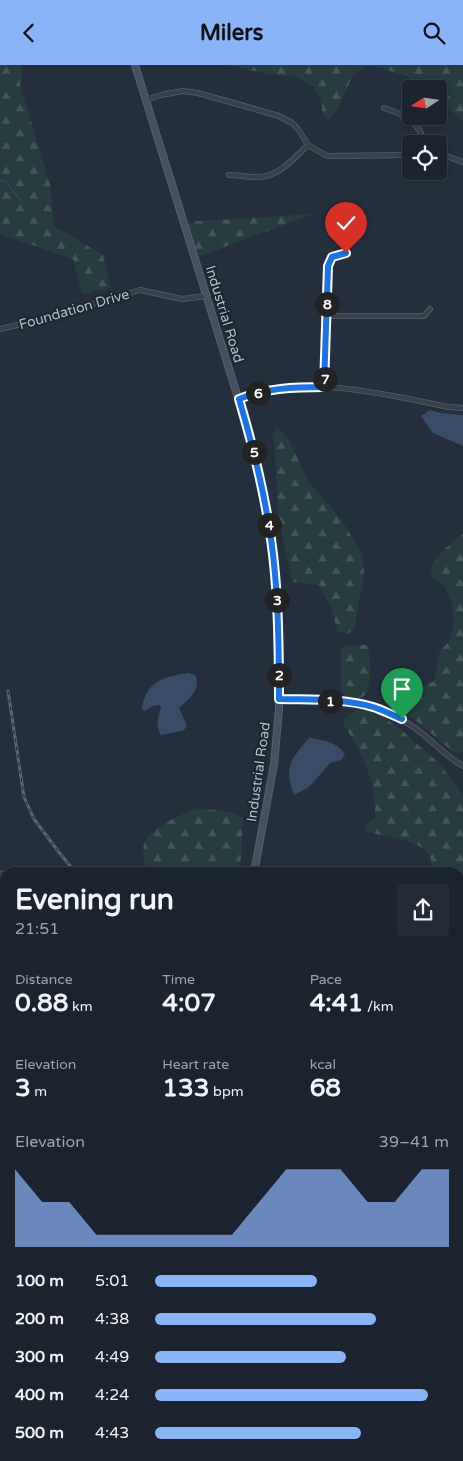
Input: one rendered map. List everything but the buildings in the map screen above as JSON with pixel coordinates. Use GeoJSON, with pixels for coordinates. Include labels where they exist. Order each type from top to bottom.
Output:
{"type":"FeatureCollection","features":[{"type":"Feature","properties":{"kind":"main road","name":"Industrial Road"},"geometry":{"type":"LineString","coordinates":[[135,65],[239,399],[256,460],[270,533],[279,627],[279,699],[274,764],[255,867]]}},
{"type":"Feature","properties":{"kind":"street"},"geometry":{"type":"LineString","coordinates":[[146,101],[176,92],[198,93],[279,116],[292,123],[308,145],[322,154],[335,157],[402,155]]}},
{"type":"Feature","properties":{"kind":"street"},"geometry":{"type":"LineString","coordinates":[[384,108],[400,113],[414,123],[422,135]]}},
{"type":"Feature","properties":{"kind":"street"},"geometry":{"type":"LineString","coordinates":[[229,175],[257,177],[272,174],[282,169],[308,145]]}},
{"type":"Feature","properties":{"kind":"street"},"geometry":{"type":"LineString","coordinates":[[447,157],[463,163]]}},
{"type":"Feature","properties":{"kind":"street"},"geometry":{"type":"LineString","coordinates":[[324,387],[328,266],[330,260],[336,255],[346,253]]}},
{"type":"Feature","properties":{"kind":"street","name":"Foundation Drive"},"geometry":{"type":"LineString","coordinates":[[0,329],[44,319],[140,290],[182,299],[206,296]]}},
{"type":"Feature","properties":{"kind":"street"},"geometry":{"type":"LineString","coordinates":[[327,316],[424,316],[430,309]]}},
{"type":"Feature","properties":{"kind":"street"},"geometry":{"type":"LineString","coordinates":[[239,399],[249,394],[282,389],[324,387],[359,390],[448,407],[463,408]]}},
{"type":"Feature","properties":{"kind":"street"},"geometry":{"type":"LineString","coordinates":[[279,699],[343,701],[383,710],[402,719],[463,766]]}},
{"type":"Feature","properties":{"kind":"green space"},"geometry":{"type":"Polygon","coordinates":[[[0,65],[21,65],[20,85],[50,184],[54,226],[103,255],[111,288],[82,294],[73,259],[0,234],[0,65]]]}},
{"type":"Feature","properties":{"kind":"green space"},"geometry":{"type":"Polygon","coordinates":[[[228,65],[463,65],[463,120],[448,109],[448,80],[412,80],[382,68],[365,66],[353,75],[337,111],[329,119],[323,116],[321,101],[314,87],[296,77],[267,74],[228,65]]]}},
{"type":"Feature","properties":{"kind":"green space"},"geometry":{"type":"Polygon","coordinates":[[[313,214],[195,258],[184,222],[313,214]]]}},
{"type":"Feature","properties":{"kind":"green space"},"geometry":{"type":"Polygon","coordinates":[[[277,427],[289,440],[308,481],[341,519],[361,552],[364,570],[363,585],[355,627],[348,634],[338,632],[331,607],[319,585],[292,582],[278,514],[275,452],[272,435],[277,427]]]}},
{"type":"Feature","properties":{"kind":"green space"},"geometry":{"type":"Polygon","coordinates":[[[463,534],[463,751],[460,753],[453,752],[414,719],[393,705],[395,692],[403,686],[424,686],[434,681],[438,657],[449,641],[454,623],[449,595],[439,581],[432,578],[431,566],[446,548],[463,534]]]}},
{"type":"Feature","properties":{"kind":"green space"},"geometry":{"type":"Polygon","coordinates":[[[367,645],[370,673],[368,689],[360,698],[347,697],[341,690],[341,648],[367,645]]]}},
{"type":"Feature","properties":{"kind":"green space"},"geometry":{"type":"Polygon","coordinates":[[[357,710],[376,712],[399,728],[440,764],[463,795],[463,867],[431,867],[431,860],[423,848],[406,841],[365,830],[367,824],[375,817],[374,792],[362,757],[343,724],[346,716],[357,710]]]}},
{"type":"Feature","properties":{"kind":"green space"},"geometry":{"type":"Polygon","coordinates":[[[198,808],[235,813],[243,818],[240,867],[144,867],[143,847],[147,838],[159,827],[198,808]]]}},
{"type":"Feature","properties":{"kind":"water"},"geometry":{"type":"Polygon","coordinates":[[[430,410],[463,415],[463,446],[433,433],[421,416],[430,410]]]}},
{"type":"Feature","properties":{"kind":"water"},"geometry":{"type":"Polygon","coordinates":[[[188,673],[195,675],[197,685],[187,701],[179,708],[186,723],[186,728],[182,731],[161,735],[158,725],[160,705],[153,706],[145,711],[142,709],[147,692],[157,682],[171,676],[188,673]]]}},
{"type":"Feature","properties":{"kind":"water"},"geometry":{"type":"Polygon","coordinates":[[[309,738],[335,745],[345,755],[341,760],[330,763],[309,787],[294,795],[289,770],[293,758],[309,738]]]}},
{"type":"Feature","properties":{"kind":"waterway"},"geometry":{"type":"LineString","coordinates":[[0,180],[6,182],[23,203]]}},
{"type":"Feature","properties":{"kind":"railway"},"geometry":{"type":"LineString","coordinates":[[8,691],[24,797],[34,819],[71,867]]}},
{"type":"Feature","properties":{"kind":"route"},"geometry":{"type":"LineString","coordinates":[[346,253],[332,257],[328,266],[324,387],[282,389],[249,394],[239,399],[256,460],[270,533],[279,627],[279,699],[343,701],[362,704],[383,710],[402,719]]}}]}
